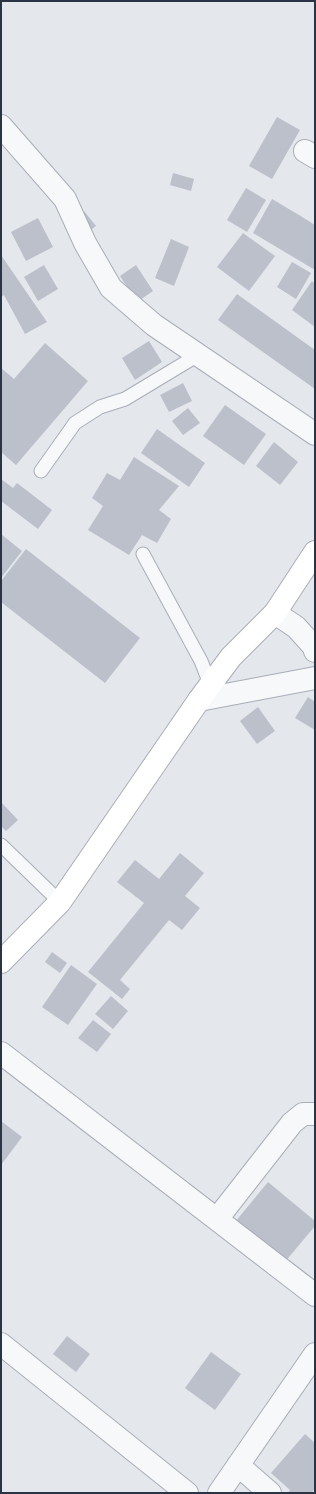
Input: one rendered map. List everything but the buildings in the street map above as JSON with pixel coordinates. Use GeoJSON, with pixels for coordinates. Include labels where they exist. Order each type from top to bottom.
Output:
{"type":"FeatureCollection","features":[{"type":"Feature","properties":{"kind":"main road"},"geometry":{"type":"LineString","coordinates":[[1,962],[60,902],[204,692],[231,657],[275,613],[315,552]]}},
{"type":"Feature","properties":{"kind":"street"},"geometry":{"type":"LineString","coordinates":[[1,126],[65,199],[85,244],[111,288],[163,331],[315,434]]}},
{"type":"Feature","properties":{"kind":"street"},"geometry":{"type":"LineString","coordinates":[[275,613],[296,627],[314,647],[315,651]]}},
{"type":"Feature","properties":{"kind":"street"},"geometry":{"type":"LineString","coordinates":[[204,692],[315,678]]}},
{"type":"Feature","properties":{"kind":"street"},"geometry":{"type":"LineString","coordinates":[[1,1053],[315,1295]]}},
{"type":"Feature","properties":{"kind":"street"},"geometry":{"type":"LineString","coordinates":[[217,1219],[292,1123],[304,1114],[315,1114]]}},
{"type":"Feature","properties":{"kind":"street"},"geometry":{"type":"LineString","coordinates":[[1,1344],[187,1493]]}},
{"type":"Feature","properties":{"kind":"street"},"geometry":{"type":"LineString","coordinates":[[219,1493],[315,1354]]}},
{"type":"Feature","properties":{"kind":"street"},"geometry":{"type":"LineString","coordinates":[[238,1465],[270,1493]]}},
{"type":"Feature","properties":{"kind":"lane"},"geometry":{"type":"LineString","coordinates":[[41,471],[75,423],[100,407],[125,399],[198,355]]}},
{"type":"Feature","properties":{"kind":"lane"},"geometry":{"type":"LineString","coordinates":[[143,554],[201,661],[204,692]]}},
{"type":"Feature","properties":{"kind":"lane"},"geometry":{"type":"LineString","coordinates":[[1,845],[60,902]]}}]}
